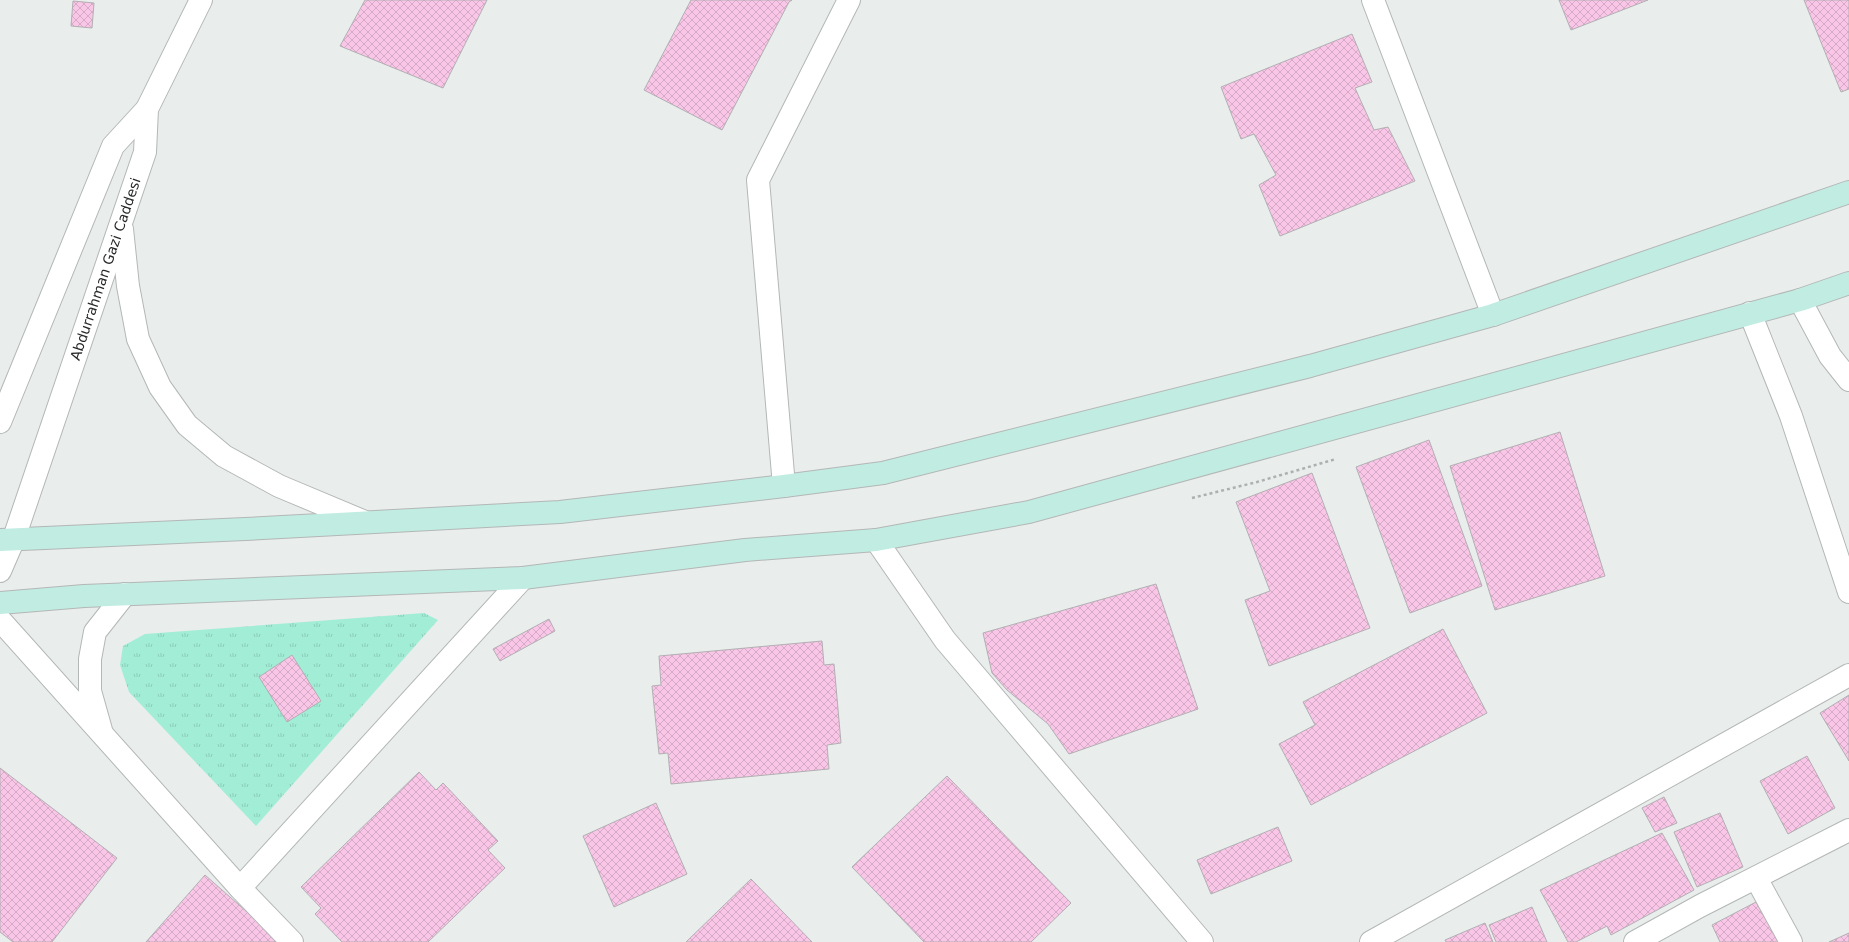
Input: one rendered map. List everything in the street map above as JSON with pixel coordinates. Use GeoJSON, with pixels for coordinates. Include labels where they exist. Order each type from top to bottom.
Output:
{"type":"FeatureCollection","features":[{"type":"Feature","properties":{"kind":"main road"},"geometry":{"type":"LineString","coordinates":[[7,541],[560,512],[883,473],[1310,366],[1493,315],[1849,192]]}},
{"type":"Feature","properties":{"kind":"main road"},"geometry":{"type":"LineString","coordinates":[[0,603],[125,594],[523,578],[745,550],[876,540],[1029,512],[1800,300],[1849,283]]}},
{"type":"Feature","properties":{"kind":"street","name":"Abdurrahman Gazi Caddesi"},"geometry":{"type":"LineString","coordinates":[[0,571],[7,541],[145,152],[147,109],[201,0]]}},
{"type":"Feature","properties":{"kind":"street"},"geometry":{"type":"LineString","coordinates":[[784,486],[758,180],[849,0]]}},
{"type":"Feature","properties":{"kind":"street"},"geometry":{"type":"LineString","coordinates":[[1373,0],[1493,315]]}},
{"type":"Feature","properties":{"kind":"street"},"geometry":{"type":"LineString","coordinates":[[0,422],[113,146],[147,109]]}},
{"type":"Feature","properties":{"kind":"street"},"geometry":{"type":"LineString","coordinates":[[121,222],[128,286],[138,339],[160,387],[187,425],[224,456],[279,486],[365,522]]}},
{"type":"Feature","properties":{"kind":"street"},"geometry":{"type":"LineString","coordinates":[[1800,300],[1830,356],[1849,380]]}},
{"type":"Feature","properties":{"kind":"street"},"geometry":{"type":"LineString","coordinates":[[1750,313],[1791,416],[1849,592]]}},
{"type":"Feature","properties":{"kind":"street"},"geometry":{"type":"LineString","coordinates":[[876,540],[945,640],[1202,942]]}},
{"type":"Feature","properties":{"kind":"street"},"geometry":{"type":"LineString","coordinates":[[240,888],[523,578]]}},
{"type":"Feature","properties":{"kind":"street"},"geometry":{"type":"LineString","coordinates":[[103,735],[90,691],[90,659],[95,632],[125,594]]}},
{"type":"Feature","properties":{"kind":"street"},"geometry":{"type":"LineString","coordinates":[[0,620],[240,888],[292,942]]}},
{"type":"Feature","properties":{"kind":"street"},"geometry":{"type":"LineString","coordinates":[[1371,942],[1849,675]]}},
{"type":"Feature","properties":{"kind":"street"},"geometry":{"type":"LineString","coordinates":[[1635,942],[1849,830]]}},
{"type":"Feature","properties":{"kind":"street"},"geometry":{"type":"LineString","coordinates":[[1756,878],[1791,942]]}},
{"type":"Feature","properties":{"kind":"green space"},"geometry":{"type":"Polygon","coordinates":[[[424,613],[438,620],[256,826],[129,692],[120,665],[123,646],[145,634],[424,613]]]}},
{"type":"Feature","properties":{"kind":"building"},"geometry":{"type":"Polygon","coordinates":[[[365,0],[487,0],[443,88],[340,46],[365,0]]]}},
{"type":"Feature","properties":{"kind":"building"},"geometry":{"type":"Polygon","coordinates":[[[691,0],[792,0],[789,2],[722,130],[644,90],[691,0]]]}},
{"type":"Feature","properties":{"kind":"building"},"geometry":{"type":"Polygon","coordinates":[[[1559,0],[1648,0],[1571,30],[1559,0]]]}},
{"type":"Feature","properties":{"kind":"building"},"geometry":{"type":"Polygon","coordinates":[[[1804,0],[1849,0],[1849,89],[1841,92],[1804,0]]]}},
{"type":"Feature","properties":{"kind":"building"},"geometry":{"type":"Polygon","coordinates":[[[73,1],[94,3],[92,28],[71,26],[73,1]]]}},
{"type":"Feature","properties":{"kind":"building"},"geometry":{"type":"Polygon","coordinates":[[[1352,34],[1372,82],[1355,88],[1374,130],[1388,127],[1415,181],[1280,236],[1259,185],[1276,175],[1254,134],[1241,139],[1221,87],[1352,34]]]}},
{"type":"Feature","properties":{"kind":"building"},"geometry":{"type":"Polygon","coordinates":[[[1560,432],[1605,576],[1495,610],[1450,466],[1560,432]]]}},
{"type":"Feature","properties":{"kind":"building"},"geometry":{"type":"Polygon","coordinates":[[[1429,440],[1482,586],[1410,613],[1356,467],[1429,440]]]}},
{"type":"Feature","properties":{"kind":"building"},"geometry":{"type":"Polygon","coordinates":[[[1312,473],[1370,628],[1269,666],[1245,600],[1270,591],[1236,502],[1312,473]]]}},
{"type":"Feature","properties":{"kind":"building"},"geometry":{"type":"Polygon","coordinates":[[[1156,584],[1198,709],[1069,754],[1048,724],[1007,690],[992,673],[983,633],[1156,584]]]}},
{"type":"Feature","properties":{"kind":"building"},"geometry":{"type":"Polygon","coordinates":[[[549,619],[555,631],[500,661],[493,649],[549,619]]]}},
{"type":"Feature","properties":{"kind":"building"},"geometry":{"type":"Polygon","coordinates":[[[1443,629],[1487,713],[1311,805],[1279,744],[1315,725],[1303,702],[1443,629]]]}},
{"type":"Feature","properties":{"kind":"building"},"geometry":{"type":"Polygon","coordinates":[[[822,641],[824,665],[834,664],[841,743],[827,745],[829,769],[671,784],[668,753],[659,754],[652,686],[661,685],[659,656],[822,641]]]}},
{"type":"Feature","properties":{"kind":"building"},"geometry":{"type":"Polygon","coordinates":[[[292,655],[321,701],[287,722],[259,677],[292,655]]]}},
{"type":"Feature","properties":{"kind":"building"},"geometry":{"type":"Polygon","coordinates":[[[1849,695],[1849,761],[1820,713],[1849,695]]]}},
{"type":"Feature","properties":{"kind":"building"},"geometry":{"type":"Polygon","coordinates":[[[1807,756],[1835,808],[1788,834],[1760,781],[1807,756]]]}},
{"type":"Feature","properties":{"kind":"building"},"geometry":{"type":"Polygon","coordinates":[[[0,768],[117,858],[52,942],[13,942],[0,932],[0,768]]]}},
{"type":"Feature","properties":{"kind":"building"},"geometry":{"type":"Polygon","coordinates":[[[419,772],[436,790],[443,783],[498,841],[488,850],[505,868],[428,942],[342,942],[315,914],[321,908],[301,887],[419,772]]]}},
{"type":"Feature","properties":{"kind":"building"},"geometry":{"type":"Polygon","coordinates":[[[947,776],[1071,903],[1031,942],[924,942],[852,867],[947,776]]]}},
{"type":"Feature","properties":{"kind":"building"},"geometry":{"type":"Polygon","coordinates":[[[1664,797],[1677,823],[1655,832],[1642,808],[1664,797]]]}},
{"type":"Feature","properties":{"kind":"building"},"geometry":{"type":"Polygon","coordinates":[[[656,803],[687,874],[614,907],[583,836],[656,803]]]}},
{"type":"Feature","properties":{"kind":"building"},"geometry":{"type":"Polygon","coordinates":[[[1720,813],[1743,867],[1697,887],[1674,832],[1720,813]]]}},
{"type":"Feature","properties":{"kind":"building"},"geometry":{"type":"Polygon","coordinates":[[[1278,827],[1292,861],[1211,894],[1197,860],[1278,827]]]}},
{"type":"Feature","properties":{"kind":"building"},"geometry":{"type":"Polygon","coordinates":[[[1662,833],[1694,890],[1611,935],[1607,926],[1576,942],[1568,942],[1540,890],[1662,833]]]}},
{"type":"Feature","properties":{"kind":"building"},"geometry":{"type":"Polygon","coordinates":[[[205,875],[281,942],[146,942],[205,875]]]}},
{"type":"Feature","properties":{"kind":"building"},"geometry":{"type":"Polygon","coordinates":[[[751,879],[812,942],[686,942],[751,879]]]}},
{"type":"Feature","properties":{"kind":"building"},"geometry":{"type":"Polygon","coordinates":[[[1756,902],[1781,942],[1720,942],[1712,925],[1756,902]]]}},
{"type":"Feature","properties":{"kind":"building"},"geometry":{"type":"Polygon","coordinates":[[[1532,907],[1547,942],[1496,942],[1489,925],[1532,907]]]}},
{"type":"Feature","properties":{"kind":"building"},"geometry":{"type":"Polygon","coordinates":[[[1485,923],[1493,942],[1446,942],[1445,940],[1485,923]]]}},
{"type":"Feature","properties":{"kind":"building"},"geometry":{"type":"Polygon","coordinates":[[[1849,933],[1849,942],[1829,942],[1849,933]]]}}]}
